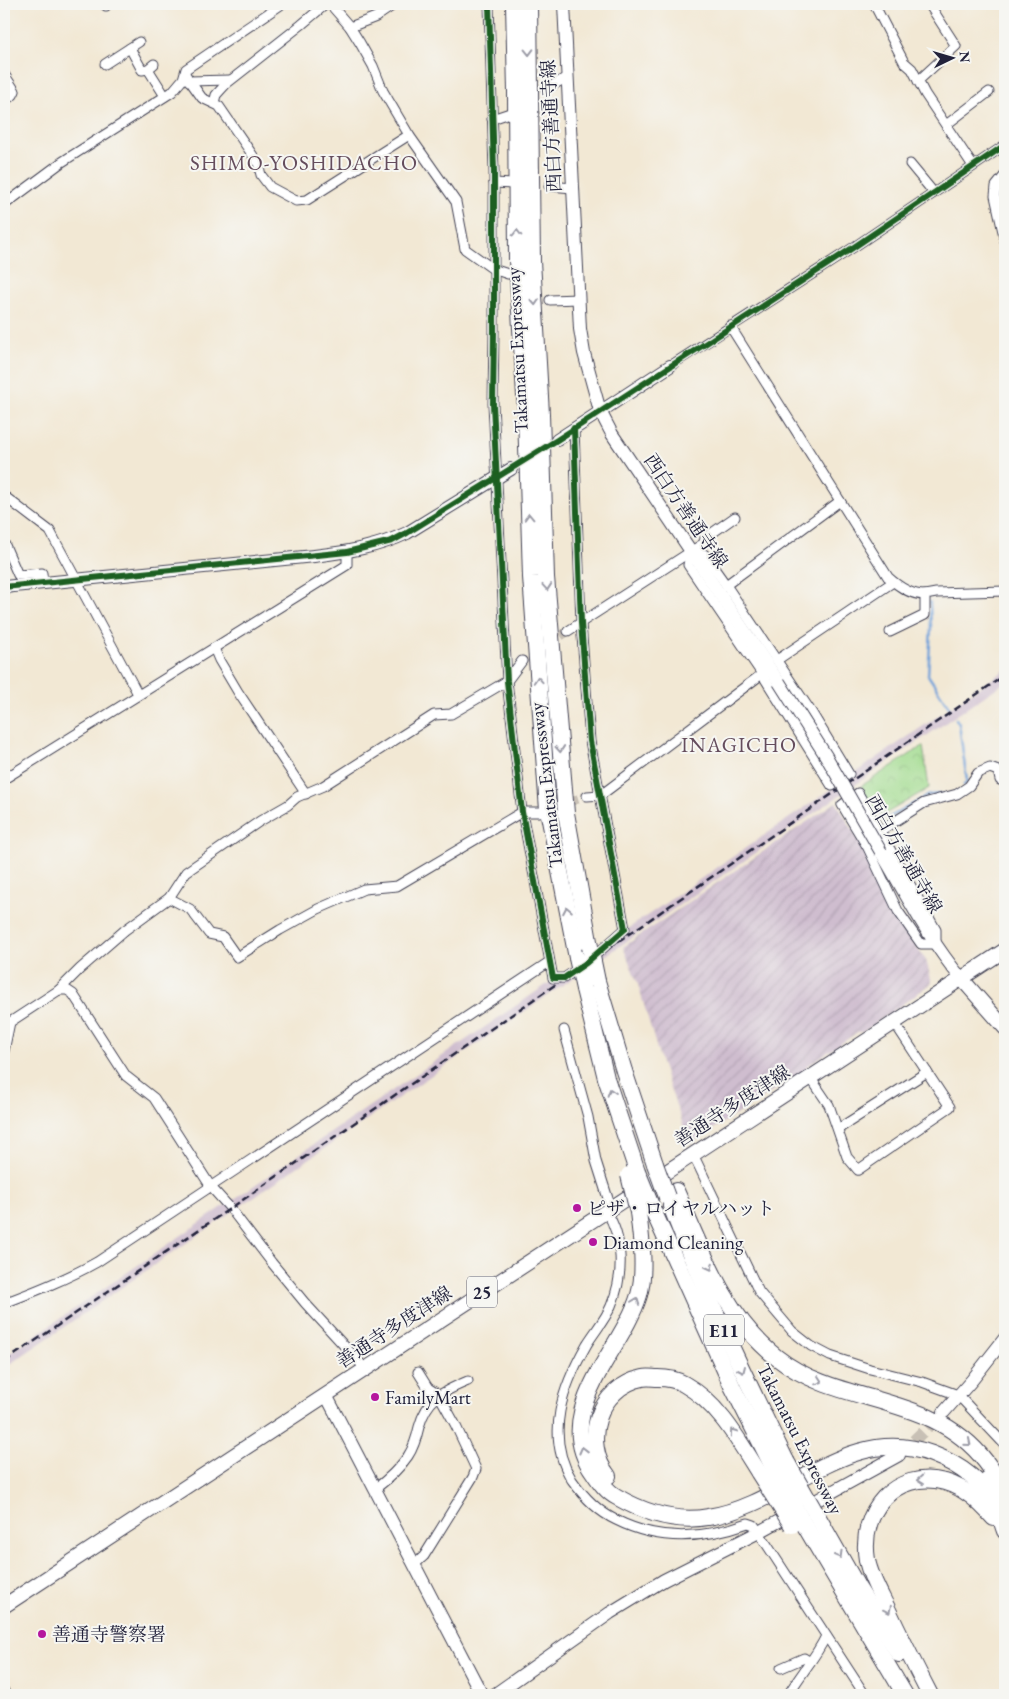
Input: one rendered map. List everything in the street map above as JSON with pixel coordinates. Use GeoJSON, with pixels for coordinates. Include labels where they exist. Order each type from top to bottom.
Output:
{"type":"FeatureCollection","features":[{"type":"Feature","properties":{"kind":"highway","name":"Takamatsu Expressway"},"geometry":{"type":"LineString","coordinates":[[514,4],[517,260],[526,413],[531,577],[548,810],[577,958],[591,985],[603,1002],[636,1107],[671,1194],[683,1236],[747,1381],[773,1467]]}},
{"type":"Feature","properties":{"kind":"highway","name":"Takamatsu Expressway"},"geometry":{"type":"LineString","coordinates":[[528,4],[532,261],[541,414],[546,577],[566,813],[590,947],[591,985],[606,1078],[645,1210],[773,1467],[905,1695]]}},
{"type":"Feature","properties":{"kind":"highway"},"geometry":{"type":"LineString","coordinates":[[671,1194],[724,1294],[757,1341],[778,1359],[808,1377],[905,1407],[931,1418],[954,1431],[977,1451],[1000,1481],[1005,1493]]}},
{"type":"Feature","properties":{"kind":"highway"},"geometry":{"type":"LineString","coordinates":[[645,1210],[639,1294],[630,1319],[584,1401],[580,1426],[581,1450],[586,1462],[612,1495],[632,1506],[655,1515],[679,1519],[709,1517],[753,1503],[855,1452],[883,1446],[906,1446],[943,1457],[964,1469],[979,1484],[996,1506],[1005,1530]]}},
{"type":"Feature","properties":{"kind":"highway"},"geometry":{"type":"LineString","coordinates":[[802,1519],[773,1467],[730,1428],[709,1404],[682,1383],[664,1378],[644,1378],[630,1382],[609,1398],[597,1419],[594,1432],[598,1460],[611,1480],[636,1497],[656,1505],[680,1509],[696,1509],[726,1504],[750,1495],[820,1457],[851,1443],[867,1439],[897,1436],[933,1443],[955,1454],[973,1467],[1005,1499]]}},
{"type":"Feature","properties":{"kind":"highway"},"geometry":{"type":"LineString","coordinates":[[930,1695],[877,1587],[867,1561],[866,1534],[872,1514],[881,1501],[894,1490],[908,1482],[922,1479],[933,1480],[946,1482],[968,1492],[1005,1530]]}},
{"type":"Feature","properties":{"kind":"highway","name":"Takamatsu Expressway"},"geometry":{"type":"LineString","coordinates":[[802,1519],[858,1588],[924,1695]]}},
{"type":"Feature","properties":{"kind":"main road","name":"善通寺多度津線"},"geometry":{"type":"LineString","coordinates":[[4,1606],[1005,950]]}},
{"type":"Feature","properties":{"kind":"main road"},"geometry":{"type":"LineString","coordinates":[[961,978],[1005,1028]]}},
{"type":"Feature","properties":{"kind":"street"},"geometry":{"type":"LineString","coordinates":[[282,4],[186,69],[187,78],[202,98],[219,106],[258,164],[264,181],[276,192],[296,201],[307,200],[409,135]]}},
{"type":"Feature","properties":{"kind":"street"},"geometry":{"type":"LineString","coordinates":[[214,103],[216,95],[230,80],[326,4]]}},
{"type":"Feature","properties":{"kind":"street"},"geometry":{"type":"LineString","coordinates":[[330,4],[350,27],[373,66],[383,91],[409,135],[456,202],[465,249],[494,268],[508,274]]}},
{"type":"Feature","properties":{"kind":"street"},"geometry":{"type":"LineString","coordinates":[[350,27],[376,17],[395,4]]}},
{"type":"Feature","properties":{"kind":"street"},"geometry":{"type":"LineString","coordinates":[[489,4],[494,184],[493,404],[507,681],[522,812],[553,978],[564,978],[586,963],[625,930],[590,741],[581,624],[574,428]]}},
{"type":"Feature","properties":{"kind":"street","name":"西白方善通寺線"},"geometry":{"type":"LineString","coordinates":[[564,4],[578,299],[584,353],[600,411],[624,454],[779,682],[826,756],[936,944],[961,978]]}},
{"type":"Feature","properties":{"kind":"street"},"geometry":{"type":"LineString","coordinates":[[874,4],[904,62],[912,69],[973,166]]}},
{"type":"Feature","properties":{"kind":"street"},"geometry":{"type":"LineString","coordinates":[[918,81],[956,46],[929,4]]}},
{"type":"Feature","properties":{"kind":"street"},"geometry":{"type":"LineString","coordinates":[[105,64],[139,42]]}},
{"type":"Feature","properties":{"kind":"street"},"geometry":{"type":"LineString","coordinates":[[130,48],[142,70],[151,67],[166,96]]}},
{"type":"Feature","properties":{"kind":"street"},"geometry":{"type":"LineString","coordinates":[[4,74],[15,91],[13,95],[4,101]]}},
{"type":"Feature","properties":{"kind":"street"},"geometry":{"type":"LineString","coordinates":[[546,89],[567,77]]}},
{"type":"Feature","properties":{"kind":"street"},"geometry":{"type":"LineString","coordinates":[[4,205],[62,162],[166,96],[187,78],[230,80]]}},
{"type":"Feature","properties":{"kind":"street"},"geometry":{"type":"LineString","coordinates":[[946,125],[990,92]]}},
{"type":"Feature","properties":{"kind":"street"},"geometry":{"type":"LineString","coordinates":[[492,119],[510,113]]}},
{"type":"Feature","properties":{"kind":"street"},"geometry":{"type":"LineString","coordinates":[[557,440],[730,326],[854,248],[1005,145]]}},
{"type":"Feature","properties":{"kind":"street"},"geometry":{"type":"LineString","coordinates":[[910,164],[934,193]]}},
{"type":"Feature","properties":{"kind":"street"},"geometry":{"type":"LineString","coordinates":[[1005,175],[996,186],[996,196],[1005,240]]}},
{"type":"Feature","properties":{"kind":"street"},"geometry":{"type":"LineString","coordinates":[[494,184],[513,184]]}},
{"type":"Feature","properties":{"kind":"street"},"geometry":{"type":"LineString","coordinates":[[549,186],[573,188]]}},
{"type":"Feature","properties":{"kind":"street"},"geometry":{"type":"LineString","coordinates":[[550,300],[578,299]]}},
{"type":"Feature","properties":{"kind":"street"},"geometry":{"type":"LineString","coordinates":[[730,326],[888,577],[898,587],[919,595],[1005,591]]}},
{"type":"Feature","properties":{"kind":"street"},"geometry":{"type":"LineString","coordinates":[[4,587],[347,552],[392,540],[407,533],[511,469]]}},
{"type":"Feature","properties":{"kind":"street"},"geometry":{"type":"LineString","coordinates":[[4,496],[50,531],[138,694]]}},
{"type":"Feature","properties":{"kind":"street"},"geometry":{"type":"LineString","coordinates":[[726,585],[840,501]]}},
{"type":"Feature","properties":{"kind":"street"},"geometry":{"type":"LineString","coordinates":[[568,631],[704,543],[705,538],[735,517]]}},
{"type":"Feature","properties":{"kind":"street"},"geometry":{"type":"LineString","coordinates":[[4,543],[18,575],[42,573],[43,583]]}},
{"type":"Feature","properties":{"kind":"street"},"geometry":{"type":"LineString","coordinates":[[691,550],[704,554],[812,713],[848,774],[832,786],[762,674],[688,565],[691,550]]}},
{"type":"Feature","properties":{"kind":"street"},"geometry":{"type":"LineString","coordinates":[[4,779],[347,565],[347,552]]}},
{"type":"Feature","properties":{"kind":"street"},"geometry":{"type":"LineString","coordinates":[[777,660],[893,582]]}},
{"type":"Feature","properties":{"kind":"street"},"geometry":{"type":"LineString","coordinates":[[890,632],[925,615],[924,595]]}},
{"type":"Feature","properties":{"kind":"street"},"geometry":{"type":"LineString","coordinates":[[214,648],[238,692],[306,794]]}},
{"type":"Feature","properties":{"kind":"street"},"geometry":{"type":"LineString","coordinates":[[4,1051],[7,1024],[59,990],[125,930],[169,898],[186,872],[297,797],[323,786],[434,716],[451,714],[507,681],[522,661]]}},
{"type":"Feature","properties":{"kind":"street"},"geometry":{"type":"LineString","coordinates":[[587,796],[601,795],[762,674]]}},
{"type":"Feature","properties":{"kind":"street"},"geometry":{"type":"LineString","coordinates":[[794,725],[812,713]]}},
{"type":"Feature","properties":{"kind":"street"},"geometry":{"type":"LineString","coordinates":[[880,831],[924,802],[957,794],[969,786],[978,773],[990,768],[998,771],[1000,780],[1005,778]]}},
{"type":"Feature","properties":{"kind":"street"},"geometry":{"type":"LineString","coordinates":[[858,793],[880,831],[936,930],[936,944],[921,944],[898,911],[868,848],[842,805],[858,793]]}},
{"type":"Feature","properties":{"kind":"street"},"geometry":{"type":"LineString","coordinates":[[169,898],[190,909],[209,934],[223,936],[236,956],[318,909],[364,889],[397,886],[522,812],[538,812]]}},
{"type":"Feature","properties":{"kind":"street"},"geometry":{"type":"LineString","coordinates":[[4,1302],[44,1289],[75,1275],[211,1187],[549,962]]}},
{"type":"Feature","properties":{"kind":"street"},"geometry":{"type":"LineString","coordinates":[[59,990],[67,990],[73,994],[126,1076],[154,1098],[211,1187],[230,1208],[277,1270],[364,1369]]}},
{"type":"Feature","properties":{"kind":"street"},"geometry":{"type":"LineString","coordinates":[[810,1077],[828,1105],[847,1157],[858,1170],[950,1107],[894,1022]]}},
{"type":"Feature","properties":{"kind":"street"},"geometry":{"type":"LineString","coordinates":[[564,1030],[588,1117],[596,1161],[620,1246],[618,1286],[612,1306],[588,1344],[566,1386],[559,1414],[558,1436],[561,1456],[568,1472],[586,1498],[596,1508],[623,1524],[642,1531],[677,1537],[695,1536],[748,1523],[754,1525],[865,1695]]}},
{"type":"Feature","properties":{"kind":"street"},"geometry":{"type":"LineString","coordinates":[[838,1130],[927,1072]]}},
{"type":"Feature","properties":{"kind":"street"},"geometry":{"type":"LineString","coordinates":[[693,1154],[759,1292],[792,1331],[810,1346],[830,1356],[870,1369],[922,1382],[958,1395],[1005,1445]]}},
{"type":"Feature","properties":{"kind":"street"},"geometry":{"type":"LineString","coordinates":[[944,1412],[1005,1338]]}},
{"type":"Feature","properties":{"kind":"street"},"geometry":{"type":"LineString","coordinates":[[414,1565],[424,1556],[473,1477],[476,1469],[439,1395],[428,1388],[418,1372]]}},
{"type":"Feature","properties":{"kind":"street"},"geometry":{"type":"LineString","coordinates":[[375,1489],[390,1477],[408,1456],[425,1410],[431,1401],[468,1381]]}},
{"type":"Feature","properties":{"kind":"street"},"geometry":{"type":"LineString","coordinates":[[326,1395],[482,1695]]}},
{"type":"Feature","properties":{"kind":"street"},"geometry":{"type":"LineString","coordinates":[[494,1695],[610,1613],[664,1580],[758,1532],[899,1455]]}},
{"type":"Feature","properties":{"kind":"street"},"geometry":{"type":"LineString","coordinates":[[788,1695],[826,1636]]}},
{"type":"Feature","properties":{"kind":"street"},"geometry":{"type":"LineString","coordinates":[[781,1668],[804,1658],[810,1662]]}},
{"type":"Feature","properties":{"kind":"shaded area"},"geometry":{"type":"Polygon","coordinates":[[[1005,670],[1005,682],[4,1368],[4,1357],[1005,670]]]}},
{"type":"Feature","properties":{"kind":"shaded area"},"geometry":{"type":"Polygon","coordinates":[[[836,802],[864,849],[896,916],[907,935],[926,960],[932,983],[863,1032],[858,1032],[807,1066],[806,1070],[690,1144],[662,1066],[637,981],[623,947],[836,802]]]}},
{"type":"Feature","properties":{"kind":"green space"},"geometry":{"type":"Polygon","coordinates":[[[923,746],[929,788],[885,814],[875,813],[861,786],[923,746]]]}},
{"type":"Feature","properties":{"kind":"waterway"},"geometry":{"type":"LineString","coordinates":[[930,602],[931,628],[928,675],[949,707]]}},
{"type":"Feature","properties":{"kind":"waterway"},"geometry":{"type":"LineString","coordinates":[[956,719],[959,724],[967,781],[964,785]]}},
{"type":"Feature","properties":{"kind":"waterway"},"geometry":{"type":"LineString","coordinates":[[888,818],[929,795],[943,794]]}},
{"type":"Feature","properties":{"kind":"tunnel"},"geometry":{"type":"LineString","coordinates":[[550,644],[568,631]]}},
{"type":"Feature","properties":{"kind":"tunnel"},"geometry":{"type":"LineString","coordinates":[[544,810],[587,796]]}},
{"type":"Feature","properties":{"kind":"tunnel"},"geometry":{"type":"LineString","coordinates":[[901,1453],[940,1415]]}},
{"type":"Feature","properties":{"kind":"railway"},"geometry":{"type":"LineString","coordinates":[[4,1362],[1005,675]]}},
{"type":"Feature","properties":{"kind":"cycle path"},"geometry":{"type":"LineString","coordinates":[[489,4],[494,172],[493,404],[507,681],[522,812],[553,978],[564,978],[586,963],[625,929],[590,741],[581,623],[574,428]]}},
{"type":"Feature","properties":{"kind":"cycle path"},"geometry":{"type":"LineString","coordinates":[[4,587],[347,552],[392,541],[557,440],[854,247],[1005,145]]}},
{"type":"Feature","properties":{"kind":"place","name":"ピザ・ロイヤルハット"},"geometry":{"type":"Point","coordinates":[577,1208]}},
{"type":"Feature","properties":{"kind":"place","name":"Diamond Cleaning"},"geometry":{"type":"Point","coordinates":[593,1242]}},
{"type":"Feature","properties":{"kind":"place","name":"FamilyMart"},"geometry":{"type":"Point","coordinates":[375,1397]}},
{"type":"Feature","properties":{"kind":"place","name":"善通寺警察署"},"geometry":{"type":"Point","coordinates":[42,1634]}},
{"type":"Feature","properties":{"kind":"district","name":"SHIMO-YOSHIDACHO"},"geometry":{"type":"Point","coordinates":[304,162]}},
{"type":"Feature","properties":{"kind":"district","name":"INAGICHO"},"geometry":{"type":"Point","coordinates":[739,744]}}]}
